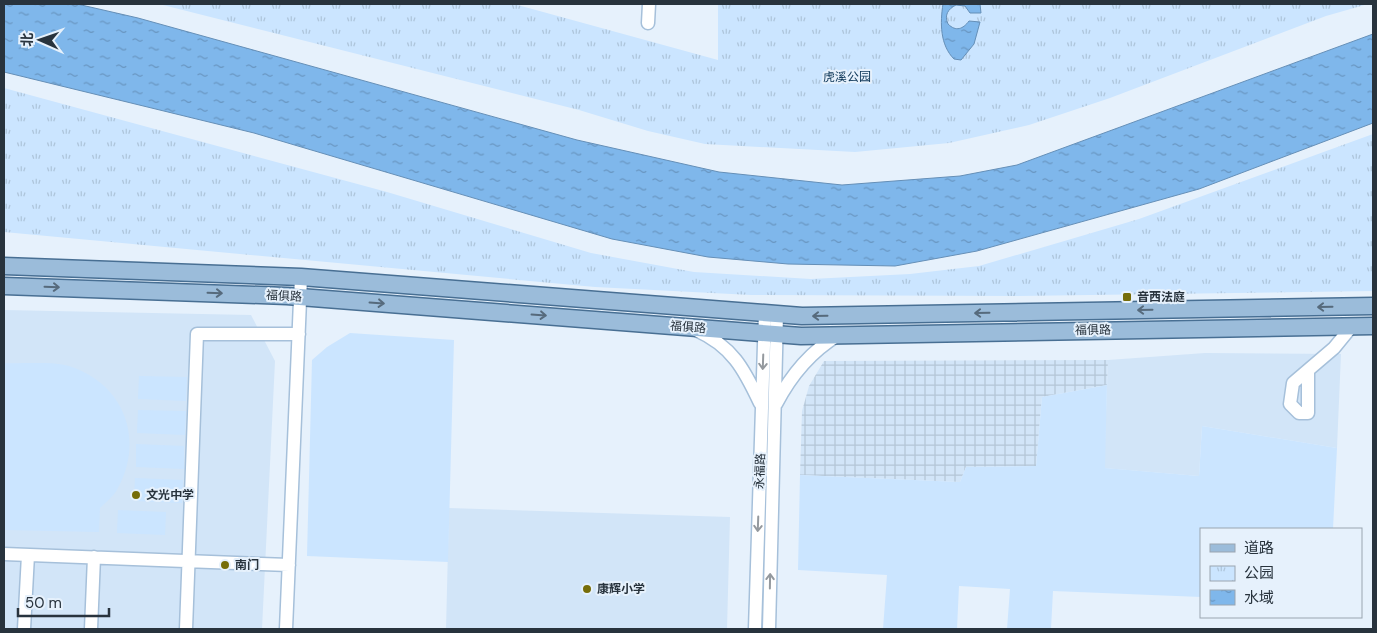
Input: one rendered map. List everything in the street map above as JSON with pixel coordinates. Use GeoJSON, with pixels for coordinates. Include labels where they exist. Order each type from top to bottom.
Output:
{"type":"FeatureCollection","features":[{"type":"Feature","properties":{"kind":"main road","name":"福俱路"},"geometry":{"type":"LineString","coordinates":[[4,266],[302,277],[802,316],[1373,306]]}},
{"type":"Feature","properties":{"kind":"main road","name":"福俱路"},"geometry":{"type":"LineString","coordinates":[[4,286],[301,297],[770,333],[839,335],[1373,326]]}},
{"type":"Feature","properties":{"kind":"street"},"geometry":{"type":"LineString","coordinates":[[648,23],[649,4]]}},
{"type":"Feature","properties":{"kind":"street"},"geometry":{"type":"LineString","coordinates":[[286,629],[302,277]]}},
{"type":"Feature","properties":{"kind":"street","name":"永福路"},"geometry":{"type":"LineString","coordinates":[[755,629],[768,407],[771,314]]}},
{"type":"Feature","properties":{"kind":"street"},"geometry":{"type":"LineString","coordinates":[[687,326],[716,339],[747,375],[768,407],[808,357],[820,346],[839,335]]}},
{"type":"Feature","properties":{"kind":"street"},"geometry":{"type":"LineString","coordinates":[[1308,371],[1334,348],[1352,326]]}},
{"type":"Feature","properties":{"kind":"street"},"geometry":{"type":"LineString","coordinates":[[186,629],[198,334],[299,334]]}},
{"type":"Feature","properties":{"kind":"street","name":"永福路"},"geometry":{"type":"LineString","coordinates":[[768,407],[769,629]]}},
{"type":"Feature","properties":{"kind":"street"},"geometry":{"type":"LineString","coordinates":[[4,554],[289,565]]}},
{"type":"Feature","properties":{"kind":"street"},"geometry":{"type":"LineString","coordinates":[[24,629],[28,555]]}},
{"type":"Feature","properties":{"kind":"street"},"geometry":{"type":"LineString","coordinates":[[92,629],[94,557]]}},
{"type":"Feature","properties":{"kind":"shaded area","name":"文光中学"},"geometry":{"type":"Polygon","coordinates":[[[4,310],[251,315],[275,361],[262,629],[4,629],[4,310]]]}},
{"type":"Feature","properties":{"kind":"shaded area"},"geometry":{"type":"Polygon","coordinates":[[[1205,353],[1341,354],[1337,448],[1202,426],[1199,476],[1104,468],[1108,360],[1205,353]]]}},
{"type":"Feature","properties":{"kind":"shaded area"},"geometry":{"type":"Polygon","coordinates":[[[1108,360],[1107,385],[1042,397],[1036,466],[966,467],[960,482],[800,475],[802,411],[809,386],[824,361],[1108,360]]]}},
{"type":"Feature","properties":{"kind":"shaded area","name":"康辉小学"},"geometry":{"type":"Polygon","coordinates":[[[449,508],[730,517],[727,629],[446,629],[449,508]]]}},
{"type":"Feature","properties":{"kind":"green space","name":"虎溪公园"},"geometry":{"type":"Polygon","coordinates":[[[159,4],[514,4],[718,60],[718,4],[1368,4],[1326,16],[1110,98],[1029,125],[949,143],[855,152],[705,144],[648,131],[579,110],[159,4]]]}},
{"type":"Feature","properties":{"kind":"green space"},"geometry":{"type":"Polygon","coordinates":[[[4,88],[387,192],[591,253],[694,272],[811,279],[910,274],[979,266],[1139,219],[1373,134],[1373,291],[1018,296],[751,295],[595,287],[4,232],[4,88]]]}},
{"type":"Feature","properties":{"kind":"green space"},"geometry":{"type":"Polygon","coordinates":[[[350,333],[454,340],[448,562],[307,556],[312,360],[327,347],[350,333]]]}},
{"type":"Feature","properties":{"kind":"green space"},"geometry":{"type":"Polygon","coordinates":[[[4,363],[62,364],[88,374],[103,385],[115,399],[124,415],[129,432],[126,469],[118,488],[100,508],[99,532],[4,530],[4,363]]]}},
{"type":"Feature","properties":{"kind":"green space"},"geometry":{"type":"Polygon","coordinates":[[[139,376],[187,377],[186,401],[138,399],[139,376]]]}},
{"type":"Feature","properties":{"kind":"green space"},"geometry":{"type":"Polygon","coordinates":[[[1107,385],[1105,468],[1199,476],[1202,426],[1337,448],[1333,528],[1200,528],[1200,597],[1053,591],[1051,629],[1007,629],[1010,589],[959,586],[957,629],[883,629],[887,575],[798,570],[800,475],[960,482],[966,467],[1036,466],[1042,397],[1107,385]]]}},
{"type":"Feature","properties":{"kind":"green space"},"geometry":{"type":"Polygon","coordinates":[[[138,410],[186,411],[185,435],[137,433],[138,410]]]}},
{"type":"Feature","properties":{"kind":"green space"},"geometry":{"type":"Polygon","coordinates":[[[136,444],[184,446],[184,469],[136,467],[136,444]]]}},
{"type":"Feature","properties":{"kind":"green space"},"geometry":{"type":"Polygon","coordinates":[[[135,478],[183,480],[182,503],[134,501],[135,478]]]}},
{"type":"Feature","properties":{"kind":"green space"},"geometry":{"type":"Polygon","coordinates":[[[118,510],[166,512],[165,535],[117,533],[118,510]]]}},
{"type":"Feature","properties":{"kind":"water"},"geometry":{"type":"Polygon","coordinates":[[[4,4],[77,4],[138,18],[577,140],[719,172],[842,185],[960,176],[1017,165],[1373,34],[1373,123],[1199,189],[977,251],[895,266],[788,264],[708,257],[612,239],[254,133],[4,72],[4,4]]]}},
{"type":"Feature","properties":{"kind":"water"},"geometry":{"type":"Polygon","coordinates":[[[943,4],[980,4],[981,13],[970,13],[965,6],[956,5],[949,10],[947,15],[948,24],[957,29],[962,28],[969,21],[980,22],[974,44],[961,60],[954,59],[946,47],[941,26],[943,4]]]}},
{"type":"Feature","properties":{"kind":"place","name":"音西法庭"},"geometry":{"type":"Point","coordinates":[1127,297]}},
{"type":"Feature","properties":{"kind":"place","name":"文光中学"},"geometry":{"type":"Point","coordinates":[136,495]}},
{"type":"Feature","properties":{"kind":"place","name":"南门"},"geometry":{"type":"Point","coordinates":[225,565]}},
{"type":"Feature","properties":{"kind":"place","name":"康辉小学"},"geometry":{"type":"Point","coordinates":[587,589]}}]}
